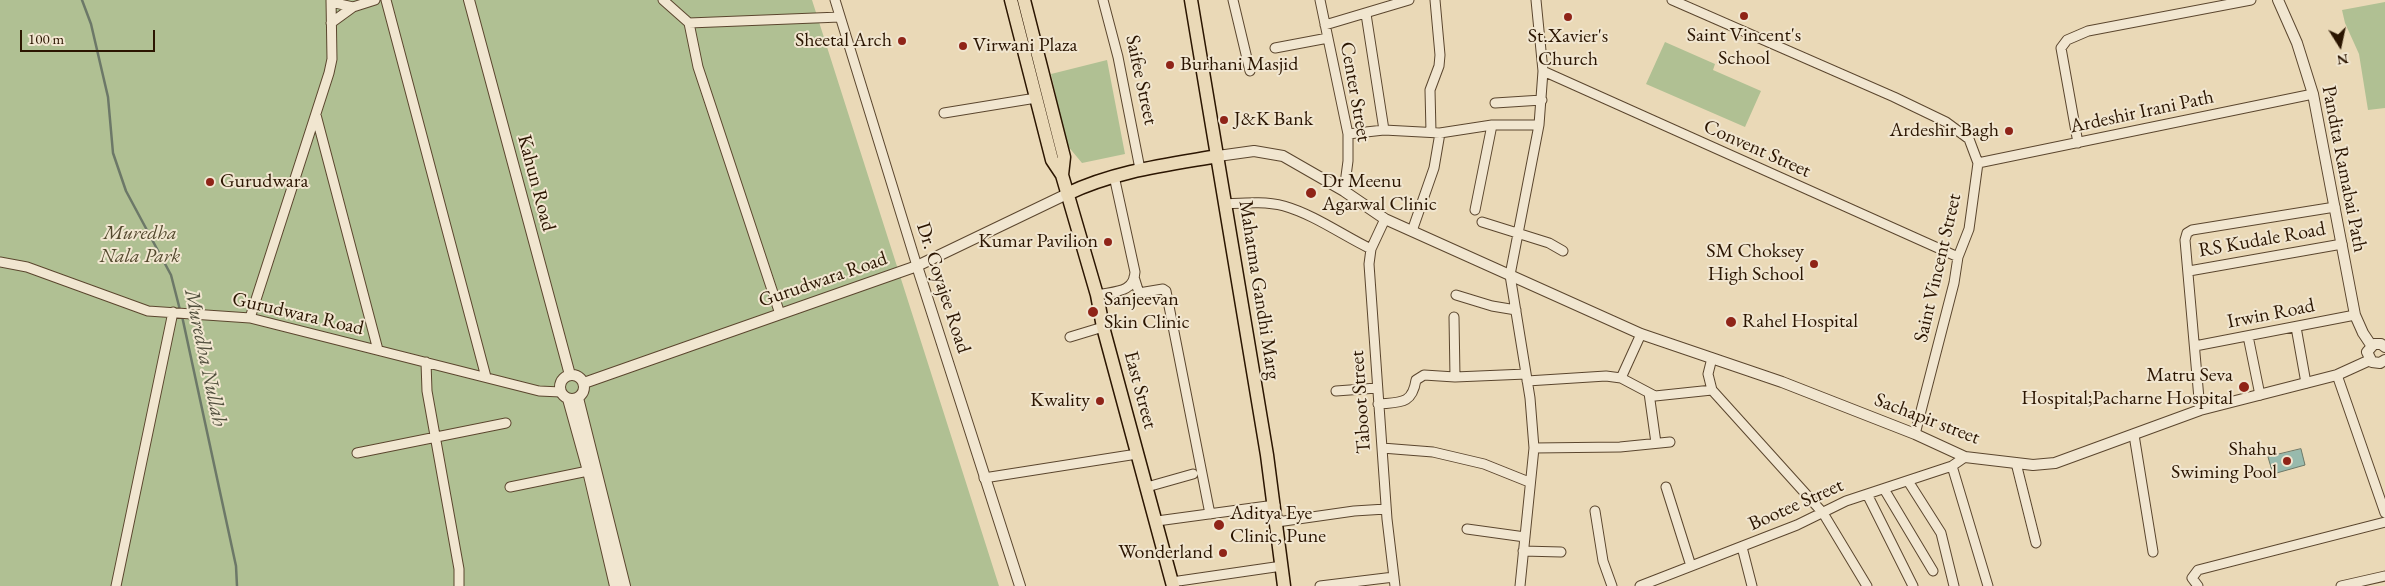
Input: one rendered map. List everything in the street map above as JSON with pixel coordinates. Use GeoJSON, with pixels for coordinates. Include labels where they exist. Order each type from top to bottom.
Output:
{"type":"FeatureCollection","features":[{"type":"Feature","properties":{"kind":"main road","name":"East Street"},"geometry":{"type":"LineString","coordinates":[[1011,0],[1052,160],[1062,175],[1097,295],[1137,454],[1173,584]]}},
{"type":"Feature","properties":{"kind":"main road","name":"East Street"},"geometry":{"type":"LineString","coordinates":[[1024,0],[1064,156],[1062,175]]}},
{"type":"Feature","properties":{"kind":"main road","name":"Mahatma Gandhi Marg"},"geometry":{"type":"LineString","coordinates":[[1191,0],[1275,505],[1284,586]]}},
{"type":"Feature","properties":{"kind":"main road"},"geometry":{"type":"LineString","coordinates":[[1068,194],[1093,181],[1140,169],[1218,156]]}},
{"type":"Feature","properties":{"kind":"street"},"geometry":{"type":"LineString","coordinates":[[331,23],[353,7],[375,0]]}},
{"type":"Feature","properties":{"kind":"street"},"geometry":{"type":"LineString","coordinates":[[386,0],[486,378]]}},
{"type":"Feature","properties":{"kind":"street","name":"Kahun Road"},"geometry":{"type":"LineString","coordinates":[[469,0],[570,375]]}},
{"type":"Feature","properties":{"kind":"street"},"geometry":{"type":"LineString","coordinates":[[663,0],[689,23],[698,67],[780,314]]}},
{"type":"Feature","properties":{"kind":"street","name":"Dr. Coyajee Road"},"geometry":{"type":"LineString","coordinates":[[835,0],[917,266],[1020,586]]}},
{"type":"Feature","properties":{"kind":"street","name":"Saifee Street"},"geometry":{"type":"LineString","coordinates":[[1103,0],[1118,57],[1140,169]]}},
{"type":"Feature","properties":{"kind":"street"},"geometry":{"type":"LineString","coordinates":[[1233,0],[1250,71]]}},
{"type":"Feature","properties":{"kind":"street","name":"Center Street"},"geometry":{"type":"LineString","coordinates":[[1320,0],[1348,134],[1348,161],[1344,191]]}},
{"type":"Feature","properties":{"kind":"street"},"geometry":{"type":"LineString","coordinates":[[1325,25],[1409,0]]}},
{"type":"Feature","properties":{"kind":"street"},"geometry":{"type":"LineString","coordinates":[[1412,231],[1434,168],[1436,133],[1430,90],[1439,66],[1440,56],[1435,0]]}},
{"type":"Feature","properties":{"kind":"street"},"geometry":{"type":"LineString","coordinates":[[1520,586],[1529,482],[1534,448],[1527,377],[1510,275],[1540,125],[1543,71],[1536,0]]}},
{"type":"Feature","properties":{"kind":"street","name":"Saint Vincent Street"},"geometry":{"type":"LineString","coordinates":[[1672,0],[1894,97],[1946,122],[1969,139],[1978,163],[1969,228],[1958,257],[1954,283],[1915,434]]}},
{"type":"Feature","properties":{"kind":"street"},"geometry":{"type":"LineString","coordinates":[[2078,143],[2061,48],[2067,40],[2078,35],[2251,0]]}},
{"type":"Feature","properties":{"kind":"street","name":"Pandita Ramabai Path"},"geometry":{"type":"LineString","coordinates":[[2278,0],[2297,43],[2313,94],[2355,315],[2371,345]]}},
{"type":"Feature","properties":{"kind":"street"},"geometry":{"type":"LineString","coordinates":[[250,318],[330,74],[332,59],[331,1],[353,7]]}},
{"type":"Feature","properties":{"kind":"street"},"geometry":{"type":"LineString","coordinates":[[1366,14],[1384,130]]}},
{"type":"Feature","properties":{"kind":"street"},"geometry":{"type":"LineString","coordinates":[[689,23],[840,17]]}},
{"type":"Feature","properties":{"kind":"street"},"geometry":{"type":"LineString","coordinates":[[1275,48],[1328,38]]}},
{"type":"Feature","properties":{"kind":"street","name":"Convent Street"},"geometry":{"type":"LineString","coordinates":[[1543,71],[1958,257]]}},
{"type":"Feature","properties":{"kind":"street","name":"Ardeshir Irani Path"},"geometry":{"type":"LineString","coordinates":[[1978,163],[2313,94]]}},
{"type":"Feature","properties":{"kind":"street"},"geometry":{"type":"LineString","coordinates":[[944,113],[1036,98]]}},
{"type":"Feature","properties":{"kind":"street"},"geometry":{"type":"LineString","coordinates":[[1495,103],[1542,100]]}},
{"type":"Feature","properties":{"kind":"street"},"geometry":{"type":"LineString","coordinates":[[316,115],[378,350]]}},
{"type":"Feature","properties":{"kind":"street"},"geometry":{"type":"LineString","coordinates":[[1475,210],[1492,125]]}},
{"type":"Feature","properties":{"kind":"street"},"geometry":{"type":"LineString","coordinates":[[1348,134],[1384,130],[1436,133],[1492,125],[1540,125]]}},
{"type":"Feature","properties":{"kind":"street"},"geometry":{"type":"LineString","coordinates":[[1218,156],[1254,151],[1282,156],[1344,191],[1385,219],[1510,275]]}},
{"type":"Feature","properties":{"kind":"street"},"geometry":{"type":"LineString","coordinates":[[1114,176],[1134,277],[1139,293],[1163,289],[1166,291],[1210,514]]}},
{"type":"Feature","properties":{"kind":"street","name":"Gurudwara Road"},"geometry":{"type":"LineString","coordinates":[[584,383],[917,266],[1068,194]]}},
{"type":"Feature","properties":{"kind":"street"},"geometry":{"type":"LineString","coordinates":[[1226,204],[1256,202],[1283,206],[1316,218],[1371,249]]}},
{"type":"Feature","properties":{"kind":"street"},"geometry":{"type":"LineString","coordinates":[[2200,410],[2185,240],[2187,233],[2192,230],[2335,207]]}},
{"type":"Feature","properties":{"kind":"street","name":"Taboot Street"},"geometry":{"type":"LineString","coordinates":[[1385,219],[1371,249],[1370,280],[1386,509],[1394,582]]}},
{"type":"Feature","properties":{"kind":"street"},"geometry":{"type":"LineString","coordinates":[[1482,222],[1549,243],[1563,251]]}},
{"type":"Feature","properties":{"kind":"street","name":"RS Kudale Road"},"geometry":{"type":"LineString","coordinates":[[2189,271],[2342,244]]}},
{"type":"Feature","properties":{"kind":"street","name":"Gurudwara Road"},"geometry":{"type":"LineString","coordinates":[[0,262],[27,267],[148,311],[200,312],[250,318],[539,391],[569,396]]}},
{"type":"Feature","properties":{"kind":"street","name":"Sachapir street"},"geometry":{"type":"LineString","coordinates":[[1510,275],[1641,334],[1782,382],[1915,434],[1965,457],[2033,465],[2055,463],[2200,410],[2337,374],[2370,360]]}},
{"type":"Feature","properties":{"kind":"street"},"geometry":{"type":"LineString","coordinates":[[1097,295],[1128,288],[1133,284],[1134,277]]}},
{"type":"Feature","properties":{"kind":"street"},"geometry":{"type":"LineString","coordinates":[[1456,295],[1492,306],[1516,310]]}},
{"type":"Feature","properties":{"kind":"street"},"geometry":{"type":"LineString","coordinates":[[116,586],[176,313]]}},
{"type":"Feature","properties":{"kind":"street","name":"Irwin Road"},"geometry":{"type":"LineString","coordinates":[[2195,346],[2355,315]]}},
{"type":"Feature","properties":{"kind":"street"},"geometry":{"type":"LineString","coordinates":[[1454,317],[1455,377]]}},
{"type":"Feature","properties":{"kind":"street"},"geometry":{"type":"LineString","coordinates":[[1070,337],[1104,327]]}},
{"type":"Feature","properties":{"kind":"street"},"geometry":{"type":"LineString","coordinates":[[2296,327],[2306,383]]}},
{"type":"Feature","properties":{"kind":"street"},"geometry":{"type":"LineString","coordinates":[[1621,378],[1641,334]]}},
{"type":"Feature","properties":{"kind":"street"},"geometry":{"type":"LineString","coordinates":[[2248,336],[2260,395]]}},
{"type":"Feature","properties":{"kind":"street"},"geometry":{"type":"LineString","coordinates":[[2384,361],[2376,363],[2370,360],[2367,352],[2371,345],[2377,343],[2385,347]]}},
{"type":"Feature","properties":{"kind":"street"},"geometry":{"type":"LineString","coordinates":[[1712,358],[1708,374],[1712,390],[1823,513],[1867,586]]}},
{"type":"Feature","properties":{"kind":"street"},"geometry":{"type":"LineString","coordinates":[[426,362],[427,390],[459,569],[459,586]]}},
{"type":"Feature","properties":{"kind":"street"},"geometry":{"type":"LineString","coordinates":[[2337,374],[2381,486],[2385,513]]}},
{"type":"Feature","properties":{"kind":"street"},"geometry":{"type":"LineString","coordinates":[[569,396],[584,390],[584,383],[580,378],[570,375],[562,382],[569,396],[625,586]]}},
{"type":"Feature","properties":{"kind":"street"},"geometry":{"type":"LineString","coordinates":[[1378,404],[1401,402],[1409,399],[1414,393],[1418,376],[1424,375],[1455,377],[1606,376],[1621,378],[1655,396],[1712,390]]}},
{"type":"Feature","properties":{"kind":"street"},"geometry":{"type":"LineString","coordinates":[[1336,391],[1377,388]]}},
{"type":"Feature","properties":{"kind":"street"},"geometry":{"type":"LineString","coordinates":[[1649,393],[1656,443]]}},
{"type":"Feature","properties":{"kind":"street"},"geometry":{"type":"LineString","coordinates":[[569,396],[615,586]]}},
{"type":"Feature","properties":{"kind":"street"},"geometry":{"type":"LineString","coordinates":[[357,453],[506,424]]}},
{"type":"Feature","properties":{"kind":"street"},"geometry":{"type":"LineString","coordinates":[[2134,435],[2153,552]]}},
{"type":"Feature","properties":{"kind":"street"},"geometry":{"type":"LineString","coordinates":[[1534,448],[1570,449],[1670,442]]}},
{"type":"Feature","properties":{"kind":"street"},"geometry":{"type":"LineString","coordinates":[[1382,448],[1433,452],[1484,464],[1529,482]]}},
{"type":"Feature","properties":{"kind":"street"},"geometry":{"type":"LineString","coordinates":[[984,478],[1137,454]]}},
{"type":"Feature","properties":{"kind":"street","name":"Bootee Street"},"geometry":{"type":"LineString","coordinates":[[1640,586],[1742,548],[1846,501],[1952,466],[1965,457]]}},
{"type":"Feature","properties":{"kind":"street"},"geometry":{"type":"LineString","coordinates":[[2016,463],[2036,543]]}},
{"type":"Feature","properties":{"kind":"street"},"geometry":{"type":"LineString","coordinates":[[1952,466],[1988,586]]}},
{"type":"Feature","properties":{"kind":"street"},"geometry":{"type":"LineString","coordinates":[[510,487],[588,471]]}},
{"type":"Feature","properties":{"kind":"street"},"geometry":{"type":"LineString","coordinates":[[1147,487],[1193,474]]}},
{"type":"Feature","properties":{"kind":"street"},"geometry":{"type":"LineString","coordinates":[[1908,480],[1941,533],[1954,586]]}},
{"type":"Feature","properties":{"kind":"street"},"geometry":{"type":"LineString","coordinates":[[1666,487],[1691,566]]}},
{"type":"Feature","properties":{"kind":"street"},"geometry":{"type":"LineString","coordinates":[[1884,488],[1932,570]]}},
{"type":"Feature","properties":{"kind":"street"},"geometry":{"type":"LineString","coordinates":[[1867,494],[1913,586]]}},
{"type":"Feature","properties":{"kind":"street"},"geometry":{"type":"LineString","coordinates":[[1157,521],[1275,505]]}},
{"type":"Feature","properties":{"kind":"street"},"geometry":{"type":"LineString","coordinates":[[1276,522],[1354,511],[1386,509]]}},
{"type":"Feature","properties":{"kind":"street"},"geometry":{"type":"LineString","coordinates":[[1595,511],[1603,560],[1612,586]]}},
{"type":"Feature","properties":{"kind":"street"},"geometry":{"type":"LineString","coordinates":[[2198,586],[2192,578],[2198,570],[2385,522]]}},
{"type":"Feature","properties":{"kind":"street"},"geometry":{"type":"LineString","coordinates":[[1467,529],[1525,537]]}},
{"type":"Feature","properties":{"kind":"street"},"geometry":{"type":"LineString","coordinates":[[1742,548],[1752,586]]}},
{"type":"Feature","properties":{"kind":"street"},"geometry":{"type":"LineString","coordinates":[[1523,551],[1561,552]]}},
{"type":"Feature","properties":{"kind":"street"},"geometry":{"type":"LineString","coordinates":[[1173,584],[1282,566]]}},
{"type":"Feature","properties":{"kind":"street"},"geometry":{"type":"LineString","coordinates":[[2341,586],[2385,576]]}},
{"type":"Feature","properties":{"kind":"street"},"geometry":{"type":"LineString","coordinates":[[1320,586],[1394,582]]}},
{"type":"Feature","properties":{"kind":"green space","name":"Muredha Nala Park"},"geometry":{"type":"Polygon","coordinates":[[[0,0],[812,0],[999,586],[0,586],[0,0]]]}},
{"type":"Feature","properties":{"kind":"green space"},"geometry":{"type":"Polygon","coordinates":[[[2385,2],[2385,108],[2368,110],[2359,54],[2345,23],[2342,10],[2385,2]]]}},
{"type":"Feature","properties":{"kind":"green space"},"geometry":{"type":"Polygon","coordinates":[[[1665,42],[1715,64],[1713,70],[1761,91],[1745,127],[1646,84],[1665,42]]]}},
{"type":"Feature","properties":{"kind":"green space"},"geometry":{"type":"Polygon","coordinates":[[[1107,60],[1125,154],[1082,163],[1067,145],[1051,74],[1107,60]]]}},
{"type":"Feature","properties":{"kind":"shaded area","name":"Shahu Swiming Pool"},"geometry":{"type":"Polygon","coordinates":[[[2301,449],[2305,465],[2273,474],[2268,457],[2301,449]]]}},
{"type":"Feature","properties":{"kind":"waterway","name":"Muredha Nullah"},"geometry":{"type":"LineString","coordinates":[[82,0],[91,24],[108,97],[113,153],[126,191],[171,275],[180,310]]}},
{"type":"Feature","properties":{"kind":"waterway","name":"Muredha Nullah"},"geometry":{"type":"LineString","coordinates":[[182,316],[236,566],[237,586]]}},
{"type":"Feature","properties":{"kind":"place","name":"Saint Vincent's School"},"geometry":{"type":"Point","coordinates":[1744,16]}},
{"type":"Feature","properties":{"kind":"place","name":"St.Xavier's Church"},"geometry":{"type":"Point","coordinates":[1568,17]}},
{"type":"Feature","properties":{"kind":"place","name":"Sheetal Arch"},"geometry":{"type":"Point","coordinates":[902,41]}},
{"type":"Feature","properties":{"kind":"place","name":"Virwani Plaza"},"geometry":{"type":"Point","coordinates":[963,46]}},
{"type":"Feature","properties":{"kind":"place","name":"Burhani Masjid"},"geometry":{"type":"Point","coordinates":[1170,65]}},
{"type":"Feature","properties":{"kind":"place","name":"J&K Bank"},"geometry":{"type":"Point","coordinates":[1224,120]}},
{"type":"Feature","properties":{"kind":"place","name":"Ardeshir Bagh"},"geometry":{"type":"Point","coordinates":[2009,131]}},
{"type":"Feature","properties":{"kind":"place","name":"Gurudwara"},"geometry":{"type":"Point","coordinates":[210,182]}},
{"type":"Feature","properties":{"kind":"place","name":"Dr Meenu Agarwal Clinic"},"geometry":{"type":"Point","coordinates":[1311,193]}},
{"type":"Feature","properties":{"kind":"place","name":"Kumar Pavilion"},"geometry":{"type":"Point","coordinates":[1108,242]}},
{"type":"Feature","properties":{"kind":"place","name":"SM Choksey High School"},"geometry":{"type":"Point","coordinates":[1814,264]}},
{"type":"Feature","properties":{"kind":"place","name":"Sanjeevan Skin Clinic"},"geometry":{"type":"Point","coordinates":[1093,312]}},
{"type":"Feature","properties":{"kind":"place","name":"Rahel Hospital"},"geometry":{"type":"Point","coordinates":[1731,322]}},
{"type":"Feature","properties":{"kind":"place","name":"Matru Seva Hospital;Pacharne Hospital"},"geometry":{"type":"Point","coordinates":[2244,387]}},
{"type":"Feature","properties":{"kind":"place","name":"Kwality"},"geometry":{"type":"Point","coordinates":[1100,401]}},
{"type":"Feature","properties":{"kind":"place","name":"Shahu Swiming Pool"},"geometry":{"type":"Point","coordinates":[2287,461]}},
{"type":"Feature","properties":{"kind":"place","name":"Aditya Eye Clinic, Pune"},"geometry":{"type":"Point","coordinates":[1219,525]}},
{"type":"Feature","properties":{"kind":"place","name":"Wonderland"},"geometry":{"type":"Point","coordinates":[1223,553]}}]}
